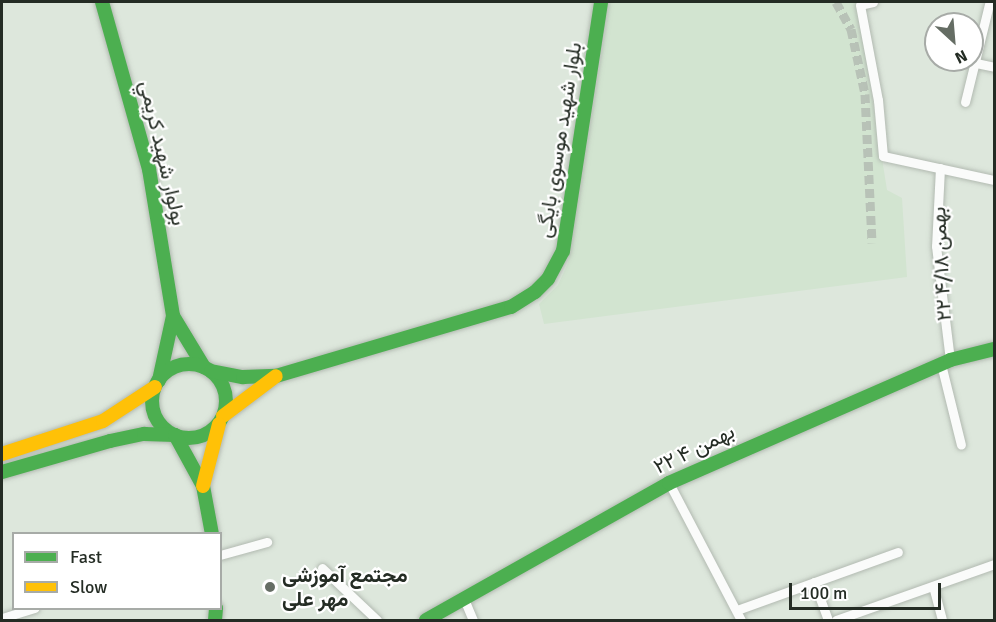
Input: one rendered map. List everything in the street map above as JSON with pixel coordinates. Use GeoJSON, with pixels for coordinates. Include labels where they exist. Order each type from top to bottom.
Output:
{"type":"FeatureCollection","features":[{"type":"Feature","properties":{"kind":"street","name":"بولوار شهيد كريمي"},"geometry":{"type":"LineString","coordinates":[[102,2],[149,169],[173,316],[157,383]]}},
{"type":"Feature","properties":{"kind":"street","name":"بلوار شهید موسوی بایگی"},"geometry":{"type":"LineString","coordinates":[[208,369],[243,377],[276,376],[511,307],[548,279],[562,251],[601,2]]}},
{"type":"Feature","properties":{"kind":"street"},"geometry":{"type":"LineString","coordinates":[[873,2],[860,5],[878,100],[884,156],[994,180]]}},
{"type":"Feature","properties":{"kind":"street"},"geometry":{"type":"LineString","coordinates":[[984,30],[991,4]]}},
{"type":"Feature","properties":{"kind":"street"},"geometry":{"type":"LineString","coordinates":[[964,102],[972,72]]}},
{"type":"Feature","properties":{"kind":"street","name":"۲۲ بهمن ۴/۱۸"},"geometry":{"type":"LineString","coordinates":[[940,168],[936,246],[945,362],[961,445]]}},
{"type":"Feature","properties":{"kind":"street","name":"بولوار شهيد كريمي"},"geometry":{"type":"LineString","coordinates":[[173,316],[208,369]]}},
{"type":"Feature","properties":{"kind":"street","name":"۲۲ بهمن ۴"},"geometry":{"type":"LineString","coordinates":[[426,621],[509,570],[669,483],[945,362],[994,349]]}},
{"type":"Feature","properties":{"kind":"street"},"geometry":{"type":"LineString","coordinates":[[2,454],[103,421],[180,366],[208,369],[225,391],[221,419],[203,486]]}},
{"type":"Feature","properties":{"kind":"street","name":"بلوار شهید موسوی بایگی"},"geometry":{"type":"LineString","coordinates":[[221,419],[276,376]]}},
{"type":"Feature","properties":{"kind":"street"},"geometry":{"type":"LineString","coordinates":[[157,383],[152,403],[157,419],[175,435],[203,486],[212,532]]}},
{"type":"Feature","properties":{"kind":"street"},"geometry":{"type":"LineString","coordinates":[[2,472],[110,441],[144,434],[199,437],[221,419]]}},
{"type":"Feature","properties":{"kind":"street"},"geometry":{"type":"LineString","coordinates":[[669,483],[741,621]]}},
{"type":"Feature","properties":{"kind":"street"},"geometry":{"type":"LineString","coordinates":[[222,554],[267,542]]}},
{"type":"Feature","properties":{"kind":"street"},"geometry":{"type":"LineString","coordinates":[[737,610],[897,552]]}},
{"type":"Feature","properties":{"kind":"street"},"geometry":{"type":"LineString","coordinates":[[836,621],[994,564]]}},
{"type":"Feature","properties":{"kind":"street"},"geometry":{"type":"LineString","coordinates":[[321,568],[377,621]]}},
{"type":"Feature","properties":{"kind":"street"},"geometry":{"type":"LineString","coordinates":[[814,582],[828,621]]}},
{"type":"Feature","properties":{"kind":"street"},"geometry":{"type":"LineString","coordinates":[[933,586],[942,621]]}},
{"type":"Feature","properties":{"kind":"street"},"geometry":{"type":"LineString","coordinates":[[464,599],[473,621]]}},
{"type":"Feature","properties":{"kind":"street"},"geometry":{"type":"LineString","coordinates":[[2,619],[31,610]]}},
{"type":"Feature","properties":{"kind":"shaded area"},"geometry":{"type":"Polygon","coordinates":[[[610,2],[857,2],[887,190],[902,198],[907,277],[544,324],[539,304],[558,285],[568,263],[610,2]]]}},
{"type":"Feature","properties":{"kind":"tunnel"},"geometry":{"type":"LineString","coordinates":[[836,2],[851,29],[865,94],[872,243]]}},
{"type":"Feature","properties":{"kind":"traffic: fast"},"geometry":{"type":"LineString","coordinates":[[102,2],[149,169],[173,316],[159,380]]}},
{"type":"Feature","properties":{"kind":"traffic: fast"},"geometry":{"type":"LineString","coordinates":[[211,371],[243,377],[276,376],[511,307],[535,292],[548,279],[563,251],[601,2]]}},
{"type":"Feature","properties":{"kind":"traffic: fast"},"geometry":{"type":"LineString","coordinates":[[173,316],[204,367]]}},
{"type":"Feature","properties":{"kind":"traffic: fast"},"geometry":{"type":"LineString","coordinates":[[426,620],[669,483],[950,360],[994,349]]}},
{"type":"Feature","properties":{"kind":"traffic: fast"},"geometry":{"type":"LineString","coordinates":[[189,364],[203,367],[215,375],[223,387],[226,401],[223,415],[215,427],[203,435],[189,438],[175,435],[163,427],[155,415],[152,401],[155,387],[163,375],[175,367],[189,364]]}},
{"type":"Feature","properties":{"kind":"traffic: fast"},"geometry":{"type":"LineString","coordinates":[[2,472],[110,441],[144,434],[175,435],[203,486],[212,532]]}},
{"type":"Feature","properties":{"kind":"traffic: fast"},"geometry":{"type":"LineString","coordinates":[[215,620],[216,610]]}},
{"type":"Feature","properties":{"kind":"traffic: slow"},"geometry":{"type":"LineString","coordinates":[[223,416],[276,376]]}},
{"type":"Feature","properties":{"kind":"traffic: slow"},"geometry":{"type":"LineString","coordinates":[[2,454],[103,421],[155,387]]}},
{"type":"Feature","properties":{"kind":"traffic: slow"},"geometry":{"type":"LineString","coordinates":[[203,486],[219,424]]}},
{"type":"Feature","properties":{"kind":"place","name":"مجتمع آموزشی مهر علی"},"geometry":{"type":"Point","coordinates":[270,587]}}]}
